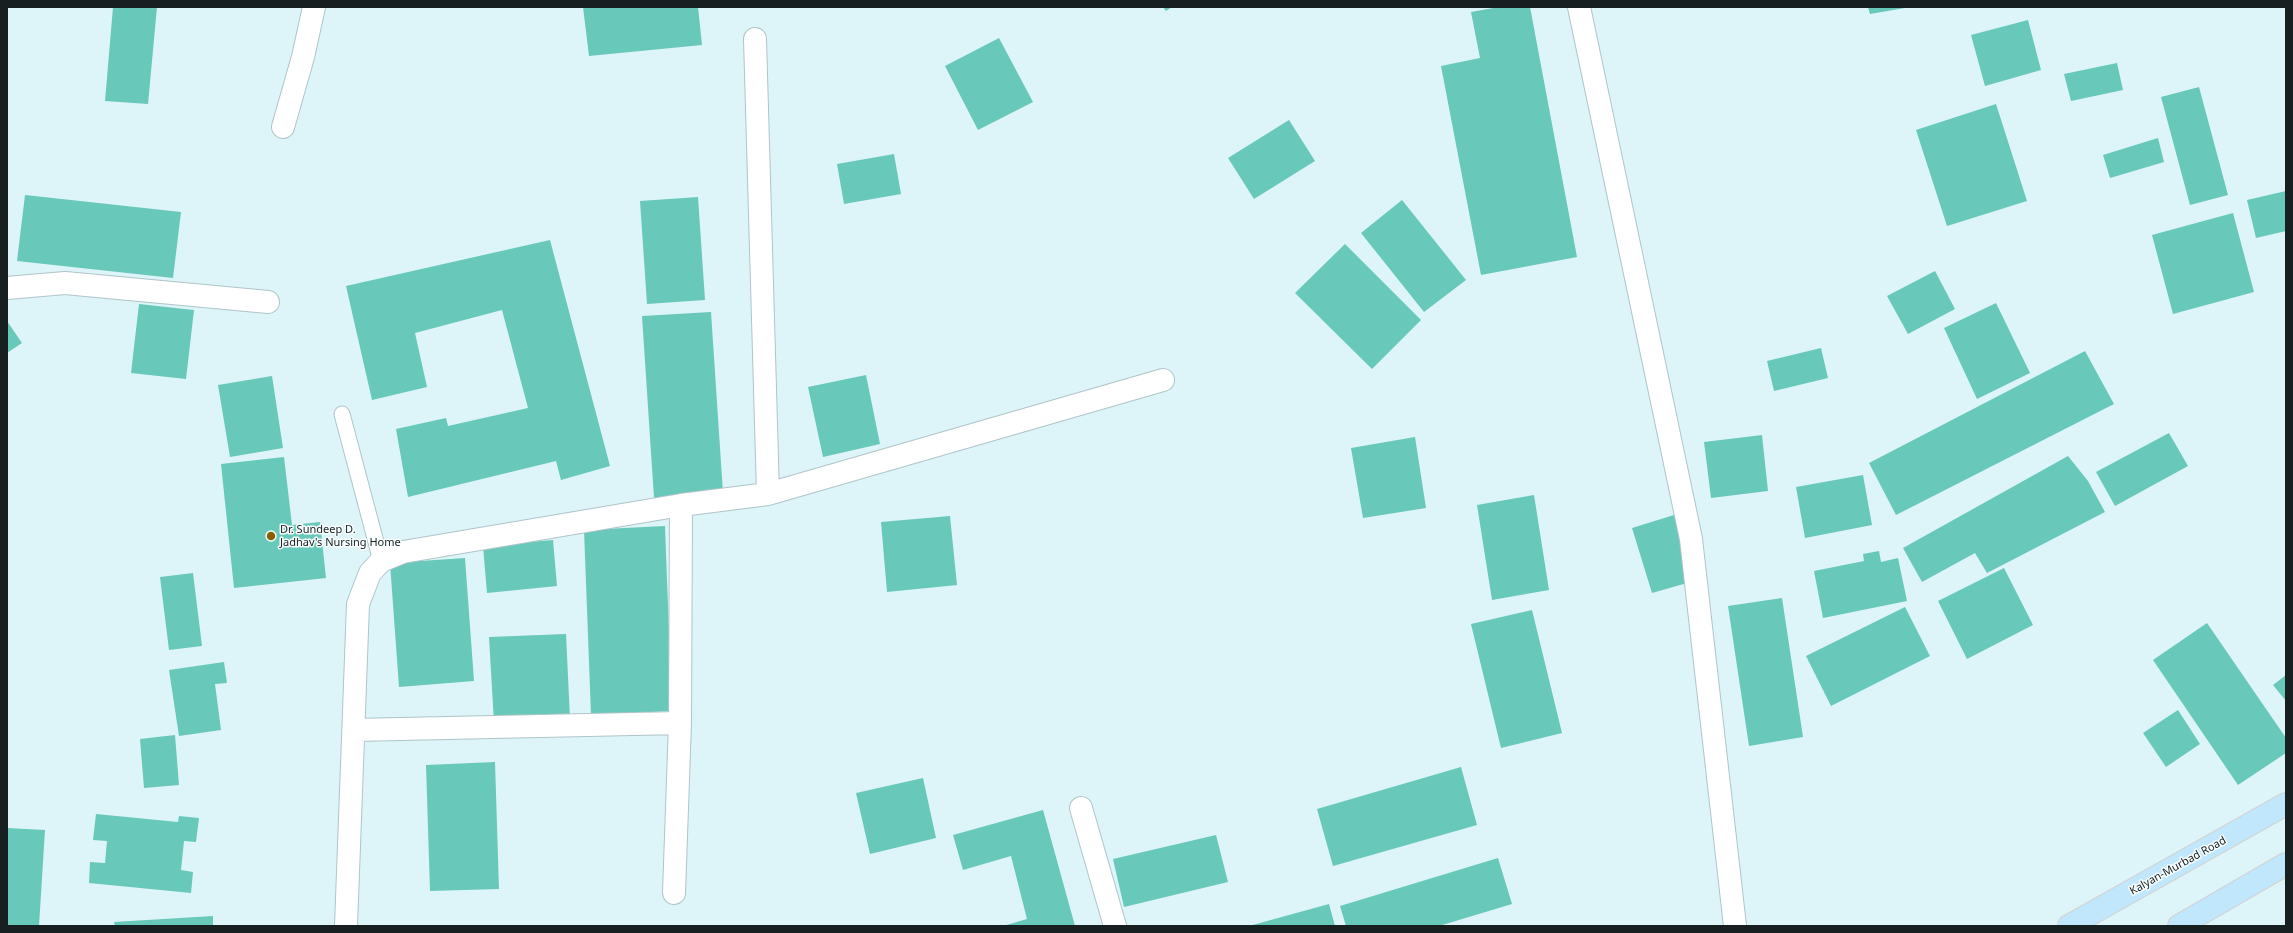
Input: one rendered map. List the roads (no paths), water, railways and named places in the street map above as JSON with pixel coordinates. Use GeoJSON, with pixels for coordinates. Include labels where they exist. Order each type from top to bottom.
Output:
{"type":"FeatureCollection","features":[{"type":"Feature","properties":{"kind":"main road","name":"Kalyan-Murbad Road"},"geometry":{"type":"LineString","coordinates":[[2069,926],[2286,804]]}},
{"type":"Feature","properties":{"kind":"main road"},"geometry":{"type":"LineString","coordinates":[[2179,926],[2286,864]]}},
{"type":"Feature","properties":{"kind":"street"},"geometry":{"type":"LineString","coordinates":[[283,127],[303,57],[314,7]]}},
{"type":"Feature","properties":{"kind":"street"},"geometry":{"type":"LineString","coordinates":[[1579,7],[1691,539],[1735,926]]}},
{"type":"Feature","properties":{"kind":"street"},"geometry":{"type":"LineString","coordinates":[[755,39],[768,494]]}},
{"type":"Feature","properties":{"kind":"street"},"geometry":{"type":"LineString","coordinates":[[7,288],[65,283],[268,302]]}},
{"type":"Feature","properties":{"kind":"street"},"geometry":{"type":"LineString","coordinates":[[346,926],[358,604],[370,573],[381,561],[403,552],[681,505],[768,494],[1163,380]]}},
{"type":"Feature","properties":{"kind":"street"},"geometry":{"type":"LineString","coordinates":[[674,893],[680,723],[681,505]]}},
{"type":"Feature","properties":{"kind":"street"},"geometry":{"type":"LineString","coordinates":[[354,730],[680,723]]}},
{"type":"Feature","properties":{"kind":"street"},"geometry":{"type":"LineString","coordinates":[[1081,808],[1115,926]]}},
{"type":"Feature","properties":{"kind":"lane"},"geometry":{"type":"LineString","coordinates":[[342,414],[381,561]]}},
{"type":"Feature","properties":{"kind":"place","name":"Dr. Sundeep D. Jadhav's Nursing Home"},"geometry":{"type":"Point","coordinates":[271,536]}}]}
